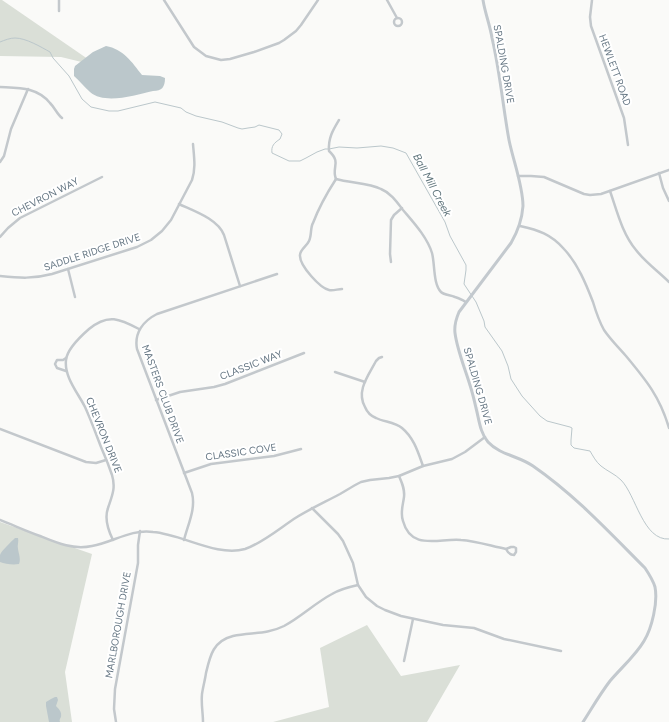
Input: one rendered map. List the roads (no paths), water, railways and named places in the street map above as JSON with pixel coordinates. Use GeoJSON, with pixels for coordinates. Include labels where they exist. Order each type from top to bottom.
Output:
{"type":"FeatureCollection","features":[{"type":"Feature","properties":{"kind":"street"},"geometry":{"type":"LineString","coordinates":[[59,0],[60,11]]}},
{"type":"Feature","properties":{"kind":"street"},"geometry":{"type":"LineString","coordinates":[[164,0],[194,47],[206,56],[220,60],[230,60],[284,40],[296,31],[318,0]]}},
{"type":"Feature","properties":{"kind":"street"},"geometry":{"type":"LineString","coordinates":[[387,0],[397,18]]}},
{"type":"Feature","properties":{"kind":"street","name":"SPALDING DRIVE"},"geometry":{"type":"LineString","coordinates":[[483,0],[493,39],[509,142],[518,176],[523,204],[520,226],[511,243],[466,302],[456,317],[454,325],[457,344],[482,430],[485,437],[496,448],[533,466],[574,497],[644,568],[651,576],[655,585],[656,597],[654,609],[650,626],[644,641],[607,685],[583,722]]}},
{"type":"Feature","properties":{"kind":"street","name":"HEWLETT ROAD"},"geometry":{"type":"LineString","coordinates":[[592,0],[590,16],[591,26],[624,118],[628,145]]}},
{"type":"Feature","properties":{"kind":"street"},"geometry":{"type":"LineString","coordinates":[[0,87],[28,89],[38,93],[46,98],[62,118]]}},
{"type":"Feature","properties":{"kind":"street"},"geometry":{"type":"LineString","coordinates":[[0,162],[4,156],[11,129],[28,89]]}},
{"type":"Feature","properties":{"kind":"street"},"geometry":{"type":"LineString","coordinates":[[339,120],[331,134],[328,148],[336,160],[336,179],[320,205],[312,224],[310,239],[301,252],[300,259],[308,274],[320,285],[329,290],[342,289]]}},
{"type":"Feature","properties":{"kind":"street","name":"SADDLE RIDGE DRIVE"},"geometry":{"type":"LineString","coordinates":[[0,276],[32,278],[52,274],[137,247],[152,240],[167,226],[194,174],[195,165],[193,144]]}},
{"type":"Feature","properties":{"kind":"street"},"geometry":{"type":"LineString","coordinates":[[518,176],[544,177],[584,194],[596,195],[669,170]]}},
{"type":"Feature","properties":{"kind":"street"},"geometry":{"type":"LineString","coordinates":[[659,174],[669,201]]}},
{"type":"Feature","properties":{"kind":"street","name":"CHEVRON WAY"},"geometry":{"type":"LineString","coordinates":[[0,237],[20,218],[102,177]]}},
{"type":"Feature","properties":{"kind":"street"},"geometry":{"type":"LineString","coordinates":[[336,179],[374,186],[391,195],[417,227],[429,245],[433,259],[435,278],[440,291],[444,294],[456,297],[466,302]]}},
{"type":"Feature","properties":{"kind":"street"},"geometry":{"type":"LineString","coordinates":[[610,191],[623,228],[631,244],[669,282]]}},
{"type":"Feature","properties":{"kind":"street"},"geometry":{"type":"LineString","coordinates":[[179,204],[213,221],[220,228],[224,235],[240,286]]}},
{"type":"Feature","properties":{"kind":"street"},"geometry":{"type":"LineString","coordinates":[[391,262],[391,220],[402,208]]}},
{"type":"Feature","properties":{"kind":"street"},"geometry":{"type":"LineString","coordinates":[[520,226],[536,229],[546,234],[555,240],[565,250],[584,280],[605,331],[641,374],[655,394],[663,409],[669,428]]}},
{"type":"Feature","properties":{"kind":"street"},"geometry":{"type":"LineString","coordinates":[[68,269],[75,297]]}},
{"type":"Feature","properties":{"kind":"street"},"geometry":{"type":"LineString","coordinates":[[66,371],[57,368],[55,364],[57,360],[63,360],[66,358],[72,347],[88,330],[102,321],[110,319],[119,320],[139,329],[147,320],[157,314],[277,274]]}},
{"type":"Feature","properties":{"kind":"street","name":"MASTERS CLUB DRIVE"},"geometry":{"type":"LineString","coordinates":[[139,329],[136,339],[137,349],[192,493],[194,502],[184,540]]}},
{"type":"Feature","properties":{"kind":"street","name":"CLASSIC WAY"},"geometry":{"type":"LineString","coordinates":[[156,400],[180,392],[225,384],[304,353]]}},
{"type":"Feature","properties":{"kind":"street"},"geometry":{"type":"LineString","coordinates":[[382,357],[376,361],[362,388],[363,404],[370,415],[399,426],[410,436],[415,444],[423,466]]}},
{"type":"Feature","properties":{"kind":"street","name":"CHEVRON DRIVE"},"geometry":{"type":"LineString","coordinates":[[66,358],[66,371],[85,407],[112,476],[114,484],[113,494],[106,517],[108,529],[113,540]]}},
{"type":"Feature","properties":{"kind":"street"},"geometry":{"type":"LineString","coordinates":[[335,372],[365,382]]}},
{"type":"Feature","properties":{"kind":"street"},"geometry":{"type":"LineString","coordinates":[[0,429],[86,462],[96,463],[106,460]]}},
{"type":"Feature","properties":{"kind":"street"},"geometry":{"type":"LineString","coordinates":[[0,520],[59,544],[79,548],[92,546],[140,531],[159,532],[184,540],[232,551],[256,544],[312,508],[354,485],[370,480],[399,476],[423,466],[458,456],[485,437]]}},
{"type":"Feature","properties":{"kind":"street","name":"CLASSIC COVE"},"geometry":{"type":"LineString","coordinates":[[184,473],[211,464],[274,456],[301,449]]}},
{"type":"Feature","properties":{"kind":"street"},"geometry":{"type":"LineString","coordinates":[[399,476],[404,492],[402,520],[406,530],[414,537],[426,542],[460,540],[506,549]]}},
{"type":"Feature","properties":{"kind":"street"},"geometry":{"type":"LineString","coordinates":[[312,508],[343,541],[353,563],[358,585],[366,597],[377,606],[393,614],[413,619],[443,625],[474,628],[504,639],[561,651]]}},
{"type":"Feature","properties":{"kind":"street","name":"MARLBOROUGH DRIVE"},"geometry":{"type":"LineString","coordinates":[[116,722],[114,689],[138,563],[140,531]]}},
{"type":"Feature","properties":{"kind":"street"},"geometry":{"type":"LineString","coordinates":[[203,722],[202,692],[210,658],[213,650],[218,644],[232,636],[262,633],[279,628],[291,622],[333,593],[358,585]]}},
{"type":"Feature","properties":{"kind":"street"},"geometry":{"type":"LineString","coordinates":[[404,661],[413,619]]}},
{"type":"Feature","properties":{"kind":"waterway","name":"Ball Mill Creek"},"geometry":{"type":"LineString","coordinates":[[0,42],[11,38],[19,38],[33,43],[50,52],[53,58],[69,76],[82,99],[91,107],[109,111],[118,111],[155,102],[181,108],[196,116],[222,122],[242,129],[259,125],[279,130],[282,134],[280,139],[273,145],[272,153],[289,161],[300,161],[325,149],[339,147],[357,148],[381,146],[393,148],[406,153],[445,222],[450,236],[466,265],[464,284],[476,302],[485,327],[502,351],[511,379],[522,396],[540,416],[547,421],[572,428],[571,445],[574,448],[590,451],[603,468],[621,480],[646,525],[660,538],[669,539]]}}]}
